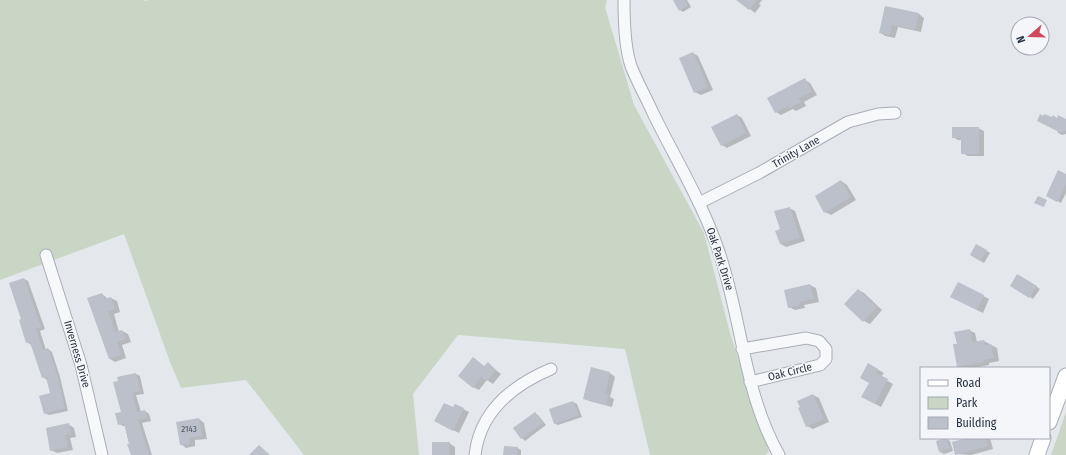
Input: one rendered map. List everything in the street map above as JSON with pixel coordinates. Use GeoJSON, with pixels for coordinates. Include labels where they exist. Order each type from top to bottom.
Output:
{"type":"FeatureCollection","features":[{"type":"Feature","properties":{"kind":"main road"},"geometry":{"type":"LineString","coordinates":[[1050,419],[1066,376]]}},
{"type":"Feature","properties":{"kind":"main road"},"geometry":{"type":"LineString","coordinates":[[1037,455],[1043,439]]}},
{"type":"Feature","properties":{"kind":"street","name":"Oak Park Drive"},"geometry":{"type":"LineString","coordinates":[[624,0],[627,46],[630,65],[699,203],[721,256],[750,382],[765,427],[779,455]]}},
{"type":"Feature","properties":{"kind":"street","name":"Trinity Lane"},"geometry":{"type":"LineString","coordinates":[[699,203],[759,173],[848,122],[878,114],[895,113]]}},
{"type":"Feature","properties":{"kind":"street","name":"Inverness Drive"},"geometry":{"type":"LineString","coordinates":[[46,255],[81,365],[102,455]]}},
{"type":"Feature","properties":{"kind":"street","name":"Oak Circle"},"geometry":{"type":"LineString","coordinates":[[742,349],[806,338],[819,341],[826,349],[826,359],[820,365],[750,382]]}},
{"type":"Feature","properties":{"kind":"street"},"geometry":{"type":"LineString","coordinates":[[476,455],[477,444],[483,426],[501,400],[517,387],[551,370]]}},
{"type":"Feature","properties":{"kind":"green space"},"geometry":{"type":"Polygon","coordinates":[[[0,0],[607,0],[605,7],[634,105],[704,233],[730,333],[769,452],[765,455],[650,455],[625,349],[458,335],[413,394],[419,455],[304,455],[246,380],[181,388],[170,362],[124,234],[0,280],[0,0]]]}},
{"type":"Feature","properties":{"kind":"green space"},"geometry":{"type":"Polygon","coordinates":[[[1066,412],[1066,455],[1051,455],[1066,412]]]}},
{"type":"Feature","properties":{"kind":"building"},"geometry":{"type":"Polygon","coordinates":[[[673,0],[685,0],[688,5],[679,11],[673,0]]]}},
{"type":"Feature","properties":{"kind":"building"},"geometry":{"type":"Polygon","coordinates":[[[736,0],[757,0],[749,10],[736,0]]]}},
{"type":"Feature","properties":{"kind":"building"},"geometry":{"type":"Polygon","coordinates":[[[885,6],[919,13],[915,30],[892,25],[890,35],[879,33],[885,6]]]}},
{"type":"Feature","properties":{"kind":"building"},"geometry":{"type":"Polygon","coordinates":[[[693,52],[708,87],[694,93],[679,58],[693,52]]]}},
{"type":"Feature","properties":{"kind":"building"},"geometry":{"type":"Polygon","coordinates":[[[805,78],[812,92],[799,98],[801,102],[790,108],[788,106],[775,113],[767,98],[805,78]]]}},
{"type":"Feature","properties":{"kind":"building"},"geometry":{"type":"Polygon","coordinates":[[[737,114],[746,133],[721,146],[711,127],[737,114]]]}},
{"type":"Feature","properties":{"kind":"building"},"geometry":{"type":"Polygon","coordinates":[[[1040,114],[1043,116],[1044,114],[1052,117],[1053,115],[1057,118],[1058,115],[1066,119],[1066,131],[1058,133],[1057,131],[1037,121],[1040,114]]]}},
{"type":"Feature","properties":{"kind":"building"},"geometry":{"type":"Polygon","coordinates":[[[952,127],[979,127],[979,154],[961,154],[961,138],[952,138],[952,127]]]}},
{"type":"Feature","properties":{"kind":"building"},"geometry":{"type":"Polygon","coordinates":[[[1058,170],[1066,174],[1066,184],[1057,202],[1046,196],[1058,170]]]}},
{"type":"Feature","properties":{"kind":"building"},"geometry":{"type":"Polygon","coordinates":[[[841,180],[851,197],[824,213],[815,196],[841,180]]]}},
{"type":"Feature","properties":{"kind":"building"},"geometry":{"type":"Polygon","coordinates":[[[1038,196],[1047,200],[1044,207],[1034,203],[1038,196]]]}},
{"type":"Feature","properties":{"kind":"building"},"geometry":{"type":"Polygon","coordinates":[[[790,207],[800,238],[780,244],[775,231],[780,229],[774,211],[790,207]]]}},
{"type":"Feature","properties":{"kind":"building"},"geometry":{"type":"Polygon","coordinates":[[[976,244],[987,250],[980,261],[970,255],[976,244]]]}},
{"type":"Feature","properties":{"kind":"building"},"geometry":{"type":"Polygon","coordinates":[[[1017,274],[1037,286],[1029,298],[1010,286],[1017,274]]]}},
{"type":"Feature","properties":{"kind":"building"},"geometry":{"type":"Polygon","coordinates":[[[24,278],[41,327],[36,329],[43,350],[48,348],[57,374],[65,408],[44,414],[39,396],[50,393],[46,377],[42,378],[30,342],[26,343],[19,320],[21,319],[9,283],[24,278]]]}},
{"type":"Feature","properties":{"kind":"building"},"geometry":{"type":"Polygon","coordinates":[[[958,282],[984,295],[977,310],[950,297],[958,282]]]}},
{"type":"Feature","properties":{"kind":"building"},"geometry":{"type":"Polygon","coordinates":[[[810,284],[814,299],[799,302],[800,305],[788,308],[784,290],[810,284]]]}},
{"type":"Feature","properties":{"kind":"building"},"geometry":{"type":"Polygon","coordinates":[[[858,289],[877,307],[863,322],[844,304],[858,289]]]}},
{"type":"Feature","properties":{"kind":"building"},"geometry":{"type":"Polygon","coordinates":[[[102,293],[104,299],[111,297],[115,309],[108,311],[115,332],[122,330],[126,339],[117,342],[121,355],[109,359],[87,298],[102,293]]]}},
{"type":"Feature","properties":{"kind":"building"},"geometry":{"type":"Polygon","coordinates":[[[970,329],[972,342],[984,340],[985,345],[991,344],[994,358],[983,360],[984,362],[957,367],[953,344],[957,344],[954,332],[970,329]]]}},
{"type":"Feature","properties":{"kind":"building"},"geometry":{"type":"Polygon","coordinates":[[[473,357],[484,366],[488,362],[496,370],[487,381],[481,377],[473,388],[458,376],[473,357]]]}},
{"type":"Feature","properties":{"kind":"building"},"geometry":{"type":"Polygon","coordinates":[[[868,363],[878,369],[876,373],[888,379],[875,404],[861,397],[869,383],[860,378],[868,363]]]}},
{"type":"Feature","properties":{"kind":"building"},"geometry":{"type":"Polygon","coordinates":[[[591,367],[610,372],[605,394],[609,395],[606,405],[583,399],[591,367]]]}},
{"type":"Feature","properties":{"kind":"building"},"geometry":{"type":"Polygon","coordinates":[[[136,373],[140,391],[132,393],[137,412],[145,410],[147,418],[138,420],[149,455],[131,455],[127,444],[129,444],[124,423],[118,425],[115,413],[121,412],[113,382],[118,381],[117,377],[136,373]]]}},
{"type":"Feature","properties":{"kind":"building"},"geometry":{"type":"Polygon","coordinates":[[[813,394],[824,419],[806,427],[798,408],[800,407],[797,401],[813,394]]]}},
{"type":"Feature","properties":{"kind":"building"},"geometry":{"type":"Polygon","coordinates":[[[573,401],[579,415],[554,424],[549,409],[573,401]]]}},
{"type":"Feature","properties":{"kind":"building"},"geometry":{"type":"Polygon","coordinates":[[[444,403],[453,407],[455,404],[464,408],[453,431],[434,421],[444,403]]]}},
{"type":"Feature","properties":{"kind":"building"},"geometry":{"type":"Polygon","coordinates":[[[535,412],[543,423],[521,439],[513,428],[535,412]]]}},
{"type":"Feature","properties":{"kind":"building"},"geometry":{"type":"Polygon","coordinates":[[[199,418],[202,436],[189,438],[190,444],[180,445],[176,422],[199,418]]]}},
{"type":"Feature","properties":{"kind":"building"},"geometry":{"type":"Polygon","coordinates":[[[69,423],[71,434],[65,435],[68,447],[50,451],[46,428],[69,423]]]}},
{"type":"Feature","properties":{"kind":"building"},"geometry":{"type":"Polygon","coordinates":[[[946,439],[950,449],[939,452],[936,441],[946,439]]]}},
{"type":"Feature","properties":{"kind":"building"},"geometry":{"type":"Polygon","coordinates":[[[962,439],[986,439],[988,446],[955,455],[952,442],[962,439]]]}},
{"type":"Feature","properties":{"kind":"building"},"geometry":{"type":"Polygon","coordinates":[[[432,442],[450,442],[449,455],[432,455],[432,442]]]}},
{"type":"Feature","properties":{"kind":"building"},"geometry":{"type":"Polygon","coordinates":[[[259,445],[270,455],[249,455],[259,445]]]}},
{"type":"Feature","properties":{"kind":"building"},"geometry":{"type":"Polygon","coordinates":[[[504,446],[518,447],[517,455],[503,455],[504,446]]]}}]}
